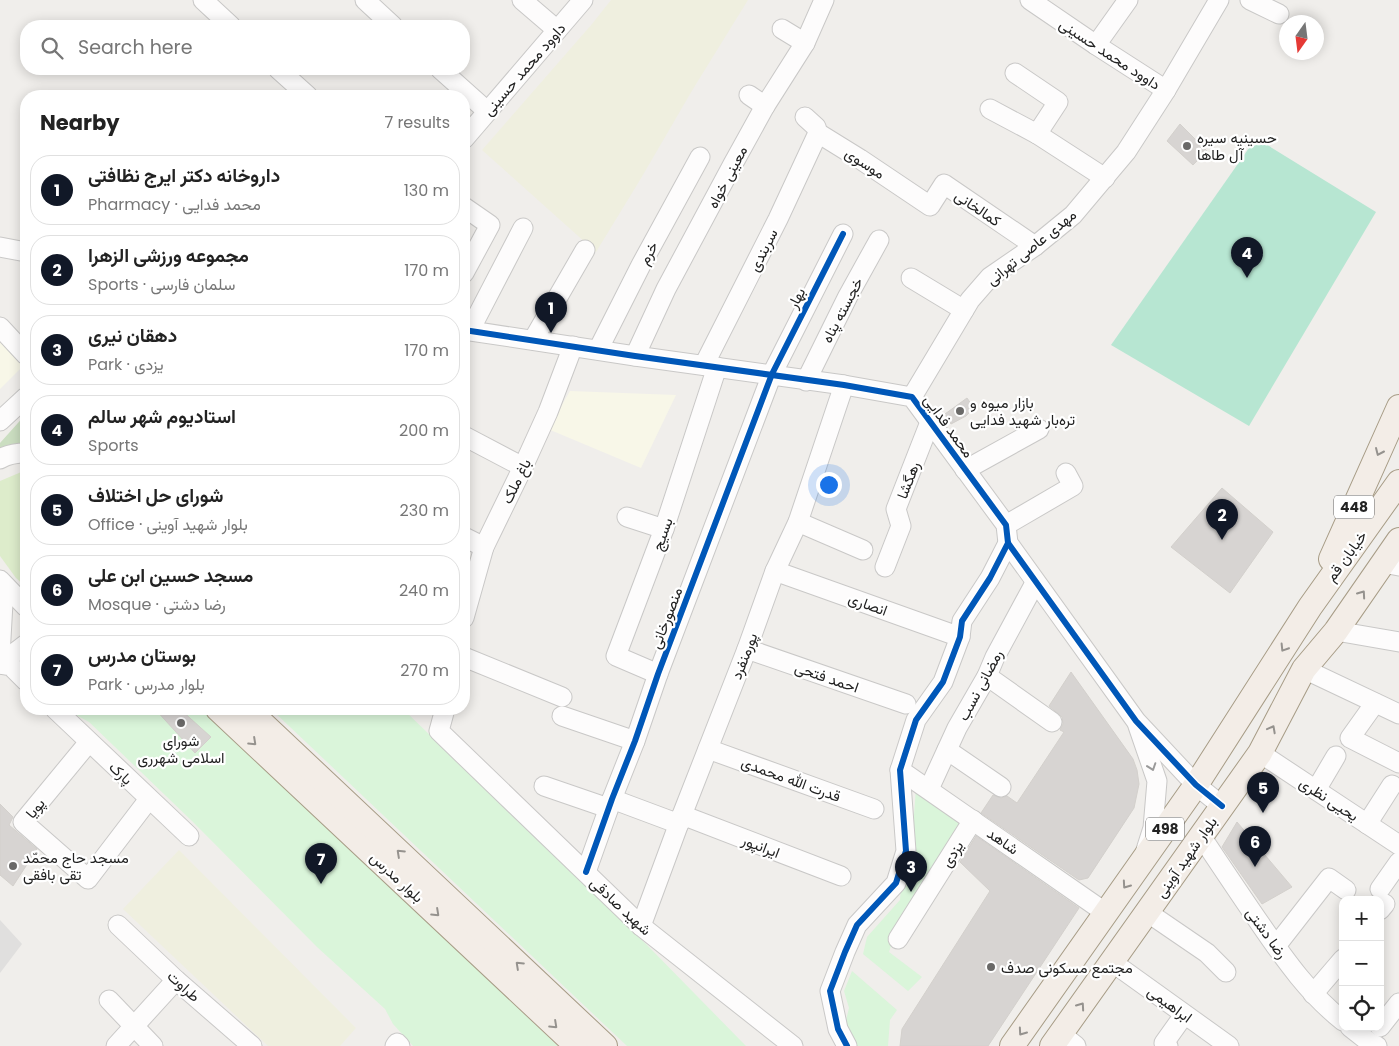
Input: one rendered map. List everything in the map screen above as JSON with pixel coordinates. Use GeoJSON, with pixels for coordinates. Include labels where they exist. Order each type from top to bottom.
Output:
{"type":"FeatureCollection","features":[{"type":"Feature","properties":{"kind":"main road","name":"448"},"geometry":{"type":"LineString","coordinates":[[1310,607],[1399,407]]}},
{"type":"Feature","properties":{"kind":"main road","name":"خیابان قم"},"geometry":{"type":"LineString","coordinates":[[1310,607],[1399,482]]}},
{"type":"Feature","properties":{"kind":"main road","name":"بلوار شهید آوینی"},"geometry":{"type":"LineString","coordinates":[[1063,1042],[1112,962],[1260,753],[1304,669],[1391,565],[1399,540]]}},
{"type":"Feature","properties":{"kind":"main road","name":"498"},"geometry":{"type":"LineString","coordinates":[[1012,1046],[1196,785],[1310,607]]}},
{"type":"Feature","properties":{"kind":"main road","name":"بلوار مدرس"},"geometry":{"type":"LineString","coordinates":[[224,715],[577,1046]]}},
{"type":"Feature","properties":{"kind":"main road","name":"بلوار مدرس"},"geometry":{"type":"LineString","coordinates":[[253,715],[605,1046]]}},
{"type":"Feature","properties":{"kind":"street"},"geometry":{"type":"LineString","coordinates":[[203,0],[225,20]]}},
{"type":"Feature","properties":{"kind":"street"},"geometry":{"type":"LineString","coordinates":[[364,0],[386,20]]}},
{"type":"Feature","properties":{"kind":"street"},"geometry":{"type":"LineString","coordinates":[[522,0],[557,30]]}},
{"type":"Feature","properties":{"kind":"street","name":"داوود محمد حسینی"},"geometry":{"type":"LineString","coordinates":[[470,131],[584,0]]}},
{"type":"Feature","properties":{"kind":"street","name":"معینی خواه"},"geometry":{"type":"LineString","coordinates":[[635,356],[666,289],[765,106],[805,44],[824,0]]}},
{"type":"Feature","properties":{"kind":"street","name":"داوود محمد حسینی"},"geometry":{"type":"LineString","coordinates":[[1030,0],[1166,90]]}},
{"type":"Feature","properties":{"kind":"street"},"geometry":{"type":"LineString","coordinates":[[1096,45],[1128,0]]}},
{"type":"Feature","properties":{"kind":"street","name":"مهدی عاصی تهرانی"},"geometry":{"type":"LineString","coordinates":[[912,397],[970,300],[990,277],[1035,246],[1073,215],[1126,152],[1166,90],[1218,0]]}},
{"type":"Feature","properties":{"kind":"street"},"geometry":{"type":"LineString","coordinates":[[1250,0],[1279,14]]}},
{"type":"Feature","properties":{"kind":"street"},"geometry":{"type":"LineString","coordinates":[[782,28],[805,44]]}},
{"type":"Feature","properties":{"kind":"street"},"geometry":{"type":"LineString","coordinates":[[1015,73],[1058,102],[1037,134]]}},
{"type":"Feature","properties":{"kind":"street"},"geometry":{"type":"LineString","coordinates":[[285,75],[301,90]]}},
{"type":"Feature","properties":{"kind":"street"},"geometry":{"type":"LineString","coordinates":[[447,75],[464,90]]}},
{"type":"Feature","properties":{"kind":"street"},"geometry":{"type":"LineString","coordinates":[[749,95],[765,106]]}},
{"type":"Feature","properties":{"kind":"street"},"geometry":{"type":"LineString","coordinates":[[470,96],[487,111]]}},
{"type":"Feature","properties":{"kind":"street"},"geometry":{"type":"LineString","coordinates":[[990,109],[1037,134],[1105,178]]}},
{"type":"Feature","properties":{"kind":"street","name":"موسوی"},"geometry":{"type":"LineString","coordinates":[[805,117],[816,127],[818,133],[930,206]]}},
{"type":"Feature","properties":{"kind":"street","name":"سربندی"},"geometry":{"type":"LineString","coordinates":[[711,366],[818,133]]}},
{"type":"Feature","properties":{"kind":"street","name":"خرم"},"geometry":{"type":"LineString","coordinates":[[598,350],[700,157]]}},
{"type":"Feature","properties":{"kind":"street","name":"کمالخانی"},"geometry":{"type":"LineString","coordinates":[[930,206],[944,184],[1035,246]]}},
{"type":"Feature","properties":{"kind":"street"},"geometry":{"type":"LineString","coordinates":[[470,211],[490,225],[470,262]]}},
{"type":"Feature","properties":{"kind":"street"},"geometry":{"type":"LineString","coordinates":[[470,325],[523,228]]}},
{"type":"Feature","properties":{"kind":"street","name":"بهار"},"geometry":{"type":"LineString","coordinates":[[772,374],[843,234]]}},
{"type":"Feature","properties":{"kind":"street","name":"خجسته پناه"},"geometry":{"type":"LineString","coordinates":[[806,381],[848,296],[879,240]]}},
{"type":"Feature","properties":{"kind":"street"},"geometry":{"type":"LineString","coordinates":[[0,247],[20,251]]}},
{"type":"Feature","properties":{"kind":"street"},"geometry":{"type":"LineString","coordinates":[[533,340],[585,250]]}},
{"type":"Feature","properties":{"kind":"street"},"geometry":{"type":"LineString","coordinates":[[911,278],[964,310]]}},
{"type":"Feature","properties":{"kind":"street"},"geometry":{"type":"LineString","coordinates":[[0,328],[20,349]]}},
{"type":"Feature","properties":{"kind":"street","name":"محمد فدایی"},"geometry":{"type":"LineString","coordinates":[[470,330],[635,356],[772,374],[912,397],[965,470],[1036,582],[1136,721],[1196,785],[1222,806]]}},
{"type":"Feature","properties":{"kind":"street","name":"باغ ملک"},"geometry":{"type":"LineString","coordinates":[[470,593],[484,547],[548,412],[573,346]]}},
{"type":"Feature","properties":{"kind":"street","name":"بسیج"},"geometry":{"type":"LineString","coordinates":[[658,674],[616,656],[664,529],[711,366]]}},
{"type":"Feature","properties":{"kind":"street","name":"منصورخانی"},"geometry":{"type":"LineString","coordinates":[[586,872],[658,674],[772,374]]}},
{"type":"Feature","properties":{"kind":"street","name":"پورمنفرد"},"geometry":{"type":"LineString","coordinates":[[640,926],[748,649],[776,571],[798,522],[844,385]]}},
{"type":"Feature","properties":{"kind":"street"},"geometry":{"type":"LineString","coordinates":[[0,421],[20,403]]}},
{"type":"Feature","properties":{"kind":"street","name":"رهگشا"},"geometry":{"type":"LineString","coordinates":[[885,567],[900,526],[896,509],[930,422]]}},
{"type":"Feature","properties":{"kind":"street"},"geometry":{"type":"LineString","coordinates":[[965,470],[1039,429]]}},
{"type":"Feature","properties":{"kind":"street"},"geometry":{"type":"LineString","coordinates":[[470,439],[523,467]]}},
{"type":"Feature","properties":{"kind":"street"},"geometry":{"type":"LineString","coordinates":[[0,459],[20,453]]}},
{"type":"Feature","properties":{"kind":"street"},"geometry":{"type":"LineString","coordinates":[[847,1046],[838,1029],[830,991],[858,925],[896,883],[906,851],[900,770],[916,720],[944,682],[960,637],[962,621],[990,578],[1007,534],[1073,486],[1066,473]]}},
{"type":"Feature","properties":{"kind":"street"},"geometry":{"type":"LineString","coordinates":[[627,517],[664,529]]}},
{"type":"Feature","properties":{"kind":"street"},"geometry":{"type":"LineString","coordinates":[[798,522],[863,550]]}},
{"type":"Feature","properties":{"kind":"street"},"geometry":{"type":"LineString","coordinates":[[470,541],[484,547]]}},
{"type":"Feature","properties":{"kind":"street","name":"انصاری"},"geometry":{"type":"LineString","coordinates":[[776,571],[960,637]]}},
{"type":"Feature","properties":{"kind":"street","name":"رمضانی نسب"},"geometry":{"type":"LineString","coordinates":[[929,789],[956,728],[987,676],[995,657],[1036,582]]}},
{"type":"Feature","properties":{"kind":"street"},"geometry":{"type":"LineString","coordinates":[[2,583],[20,601]]}},
{"type":"Feature","properties":{"kind":"street"},"geometry":{"type":"LineString","coordinates":[[0,656],[2,583]]}},
{"type":"Feature","properties":{"kind":"street"},"geometry":{"type":"LineString","coordinates":[[1336,631],[1399,642]]}},
{"type":"Feature","properties":{"kind":"street"},"geometry":{"type":"LineString","coordinates":[[0,664],[20,649]]}},
{"type":"Feature","properties":{"kind":"street","name":"احمد فتحی"},"geometry":{"type":"LineString","coordinates":[[748,649],[906,704]]}},
{"type":"Feature","properties":{"kind":"street"},"geometry":{"type":"LineString","coordinates":[[470,659],[562,697]]}},
{"type":"Feature","properties":{"kind":"street"},"geometry":{"type":"LineString","coordinates":[[0,664],[11,666],[20,675]]}},
{"type":"Feature","properties":{"kind":"street"},"geometry":{"type":"LineString","coordinates":[[1304,669],[1399,714]]}},
{"type":"Feature","properties":{"kind":"street"},"geometry":{"type":"LineString","coordinates":[[987,676],[1052,722]]}},
{"type":"Feature","properties":{"kind":"street"},"geometry":{"type":"LineString","coordinates":[[1375,703],[1350,738],[1399,763]]}},
{"type":"Feature","properties":{"kind":"street","name":"پارک"},"geometry":{"type":"LineString","coordinates":[[60,715],[189,836]]}},
{"type":"Feature","properties":{"kind":"street","name":"شهید صادقی"},"geometry":{"type":"LineString","coordinates":[[443,715],[439,731],[640,926],[794,1046]]}},
{"type":"Feature","properties":{"kind":"street"},"geometry":{"type":"LineString","coordinates":[[562,716],[635,741]]}},
{"type":"Feature","properties":{"kind":"street"},"geometry":{"type":"LineString","coordinates":[[1136,721],[1157,781],[1153,828],[1143,861]]}},
{"type":"Feature","properties":{"kind":"street","name":"پویا"},"geometry":{"type":"LineString","coordinates":[[89,742],[23,822],[88,880],[149,799]]}},
{"type":"Feature","properties":{"kind":"street","name":"قدرت الله محمدی"},"geometry":{"type":"LineString","coordinates":[[708,749],[874,808]]}},
{"type":"Feature","properties":{"kind":"street"},"geometry":{"type":"LineString","coordinates":[[947,750],[1001,787]]}},
{"type":"Feature","properties":{"kind":"street","name":"یحیی نظری"},"geometry":{"type":"LineString","coordinates":[[1260,753],[1399,845]]}},
{"type":"Feature","properties":{"kind":"street"},"geometry":{"type":"LineString","coordinates":[[1316,790],[1336,756]]}},
{"type":"Feature","properties":{"kind":"street","name":"شاهد"},"geometry":{"type":"LineString","coordinates":[[900,770],[1106,913]]}},
{"type":"Feature","properties":{"kind":"street"},"geometry":{"type":"LineString","coordinates":[[1367,824],[1392,785]]}},
{"type":"Feature","properties":{"kind":"street","name":"ایرانپور"},"geometry":{"type":"LineString","coordinates":[[544,786],[610,804],[681,819],[841,876]]}},
{"type":"Feature","properties":{"kind":"street","name":"یزدی"},"geometry":{"type":"LineString","coordinates":[[898,939],[973,820]]}},
{"type":"Feature","properties":{"kind":"street","name":"رضا دشتی"},"geometry":{"type":"LineString","coordinates":[[1201,836],[1276,946],[1313,994],[1327,1009],[1339,1018]]}},
{"type":"Feature","properties":{"kind":"street"},"geometry":{"type":"LineString","coordinates":[[1384,896],[1399,862]]}},
{"type":"Feature","properties":{"kind":"street"},"geometry":{"type":"LineString","coordinates":[[1276,946],[1329,878],[1346,890]]}},
{"type":"Feature","properties":{"kind":"street"},"geometry":{"type":"LineString","coordinates":[[1147,912],[1207,953],[1226,972]]}},
{"type":"Feature","properties":{"kind":"street","name":"طراوت"},"geometry":{"type":"LineString","coordinates":[[118,925],[176,980],[252,1046]]}},
{"type":"Feature","properties":{"kind":"street","name":"ابراهیمی"},"geometry":{"type":"LineString","coordinates":[[1112,962],[1229,1046]]}},
{"type":"Feature","properties":{"kind":"street"},"geometry":{"type":"LineString","coordinates":[[1313,994],[1339,964]]}},
{"type":"Feature","properties":{"kind":"street"},"geometry":{"type":"LineString","coordinates":[[116,1046],[176,980]]}},
{"type":"Feature","properties":{"kind":"street"},"geometry":{"type":"LineString","coordinates":[[109,1000],[153,1046]]}},
{"type":"Feature","properties":{"kind":"street"},"geometry":{"type":"LineString","coordinates":[[1362,1031],[1376,1036],[1399,1002]]}},
{"type":"Feature","properties":{"kind":"street"},"geometry":{"type":"LineString","coordinates":[[1168,1046],[1164,1043],[1184,1015]]}},
{"type":"Feature","properties":{"kind":"shaded area"},"geometry":{"type":"Polygon","coordinates":[[[0,341],[20,363],[20,369],[0,389],[0,341]]]}},
{"type":"Feature","properties":{"kind":"shaded area"},"geometry":{"type":"Polygon","coordinates":[[[570,391],[676,395],[641,468],[548,429],[570,391]]]}},
{"type":"Feature","properties":{"kind":"shaded area"},"geometry":{"type":"Polygon","coordinates":[[[0,920],[22,944],[0,973],[0,920]]]}},
{"type":"Feature","properties":{"kind":"green space"},"geometry":{"type":"Polygon","coordinates":[[[611,0],[748,0],[596,252],[482,150],[611,0]]]}},
{"type":"Feature","properties":{"kind":"green space"},"geometry":{"type":"Polygon","coordinates":[[[1256,138],[1376,212],[1249,426],[1111,345],[1256,138]]]}},
{"type":"Feature","properties":{"kind":"green space"},"geometry":{"type":"Polygon","coordinates":[[[20,421],[20,444],[0,450],[0,443],[20,421]]]}},
{"type":"Feature","properties":{"kind":"green space"},"geometry":{"type":"Polygon","coordinates":[[[20,473],[20,582],[0,556],[0,481],[20,473]]]}},
{"type":"Feature","properties":{"kind":"green space"},"geometry":{"type":"Polygon","coordinates":[[[76,715],[209,715],[558,1046],[413,1046],[393,1024],[385,1009],[317,947],[192,821],[89,722],[76,715]]]}},
{"type":"Feature","properties":{"kind":"green space"},"geometry":{"type":"Polygon","coordinates":[[[277,715],[409,715],[646,944],[746,1046],[627,1046],[277,715]]]}},
{"type":"Feature","properties":{"kind":"green space"},"geometry":{"type":"Polygon","coordinates":[[[916,788],[964,821],[893,940],[889,952],[922,977],[908,991],[863,954],[867,937],[900,900],[901,885],[915,865],[911,855],[916,788]]]}},
{"type":"Feature","properties":{"kind":"green space"},"geometry":{"type":"Polygon","coordinates":[[[179,850],[356,1028],[340,1046],[268,1046],[123,909],[179,850]]]}},
{"type":"Feature","properties":{"kind":"green space"},"geometry":{"type":"Polygon","coordinates":[[[852,971],[897,1010],[890,1020],[888,1046],[851,1046],[844,1028],[849,1008],[844,991],[852,971]]]}},
{"type":"Feature","properties":{"kind":"building","name":"حسینیه سیره آل طاها"},"geometry":{"type":"Polygon","coordinates":[[[1180,124],[1207,151],[1193,165],[1167,141],[1180,124]]]}},
{"type":"Feature","properties":{"kind":"building","name":"بازار میوه و تره‌بار شهید فدایی"},"geometry":{"type":"Polygon","coordinates":[[[967,398],[974,408],[966,416],[951,424],[945,414],[967,398]]]}},
{"type":"Feature","properties":{"kind":"building"},"geometry":{"type":"Polygon","coordinates":[[[1222,488],[1273,532],[1230,593],[1171,547],[1222,488]]]}},
{"type":"Feature","properties":{"kind":"building"},"geometry":{"type":"Polygon","coordinates":[[[1071,672],[1133,759],[1139,784],[1134,808],[1088,878],[1079,880],[981,813],[993,795],[1001,798],[1007,796],[1017,803],[1064,732],[1060,730],[1063,724],[1062,717],[1049,706],[1071,672]]]}},
{"type":"Feature","properties":{"kind":"building","name":"شورای اسلامی شهرری"},"geometry":{"type":"Polygon","coordinates":[[[160,715],[187,715],[211,737],[195,753],[160,715]]]}},
{"type":"Feature","properties":{"kind":"building"},"geometry":{"type":"Polygon","coordinates":[[[0,804],[13,817],[9,825],[37,849],[13,886],[0,875],[0,804]]]}},
{"type":"Feature","properties":{"kind":"building"},"geometry":{"type":"Polygon","coordinates":[[[1237,822],[1292,887],[1262,904],[1222,847],[1237,822]]]}},
{"type":"Feature","properties":{"kind":"building","name":"مجتمع مسکونی صدف"},"geometry":{"type":"Polygon","coordinates":[[[976,836],[1079,908],[988,1046],[900,1046],[902,1029],[990,891],[960,862],[976,836]]]}},
{"type":"Feature","properties":{"kind":"cycle path"},"geometry":{"type":"LineString","coordinates":[[586,872],[658,674],[772,374],[843,234]]}},
{"type":"Feature","properties":{"kind":"cycle path"},"geometry":{"type":"LineString","coordinates":[[470,331],[844,385],[912,397],[1006,525],[1008,543],[1136,721],[1196,785],[1222,806]]}},
{"type":"Feature","properties":{"kind":"cycle path"},"geometry":{"type":"LineString","coordinates":[[847,1046],[838,1029],[830,991],[857,925],[896,883],[906,851],[900,770],[916,720],[943,682],[960,637],[962,621],[990,578],[1008,543]]}},
{"type":"Feature","properties":{"kind":"place","name":"حسینیه سیره آل طاها"},"geometry":{"type":"Point","coordinates":[1187,146]}},
{"type":"Feature","properties":{"kind":"place","name":"استادیوم شهر سالم"},"geometry":{"type":"Point","coordinates":[1247,278]}},
{"type":"Feature","properties":{"kind":"place","name":"داروخانه دکتر ایرج نظافتی"},"geometry":{"type":"Point","coordinates":[551,333]}},
{"type":"Feature","properties":{"kind":"place","name":"بازار میوه و تره‌بار شهید فدایی"},"geometry":{"type":"Point","coordinates":[960,411]}},
{"type":"Feature","properties":{"kind":"place","name":"مجموعه ورزشی الزهرا"},"geometry":{"type":"Point","coordinates":[1222,540]}},
{"type":"Feature","properties":{"kind":"place","name":"شورای اسلامی شهرری"},"geometry":{"type":"Point","coordinates":[181,723]}},
{"type":"Feature","properties":{"kind":"place","name":"شورای حل اختلاف"},"geometry":{"type":"Point","coordinates":[1263,813]}},
{"type":"Feature","properties":{"kind":"place","name":"مسجد حاج محمّد تقی بافقی"},"geometry":{"type":"Point","coordinates":[13,866]}},
{"type":"Feature","properties":{"kind":"place","name":"مسجد حسین ابن علی"},"geometry":{"type":"Point","coordinates":[1255,867]}},
{"type":"Feature","properties":{"kind":"place","name":"بوستان مدرس"},"geometry":{"type":"Point","coordinates":[321,884]}},
{"type":"Feature","properties":{"kind":"place","name":"دهقان نیری"},"geometry":{"type":"Point","coordinates":[911,892]}},
{"type":"Feature","properties":{"kind":"place","name":"مجتمع مسکونی صدف"},"geometry":{"type":"Point","coordinates":[991,967]}}]}
